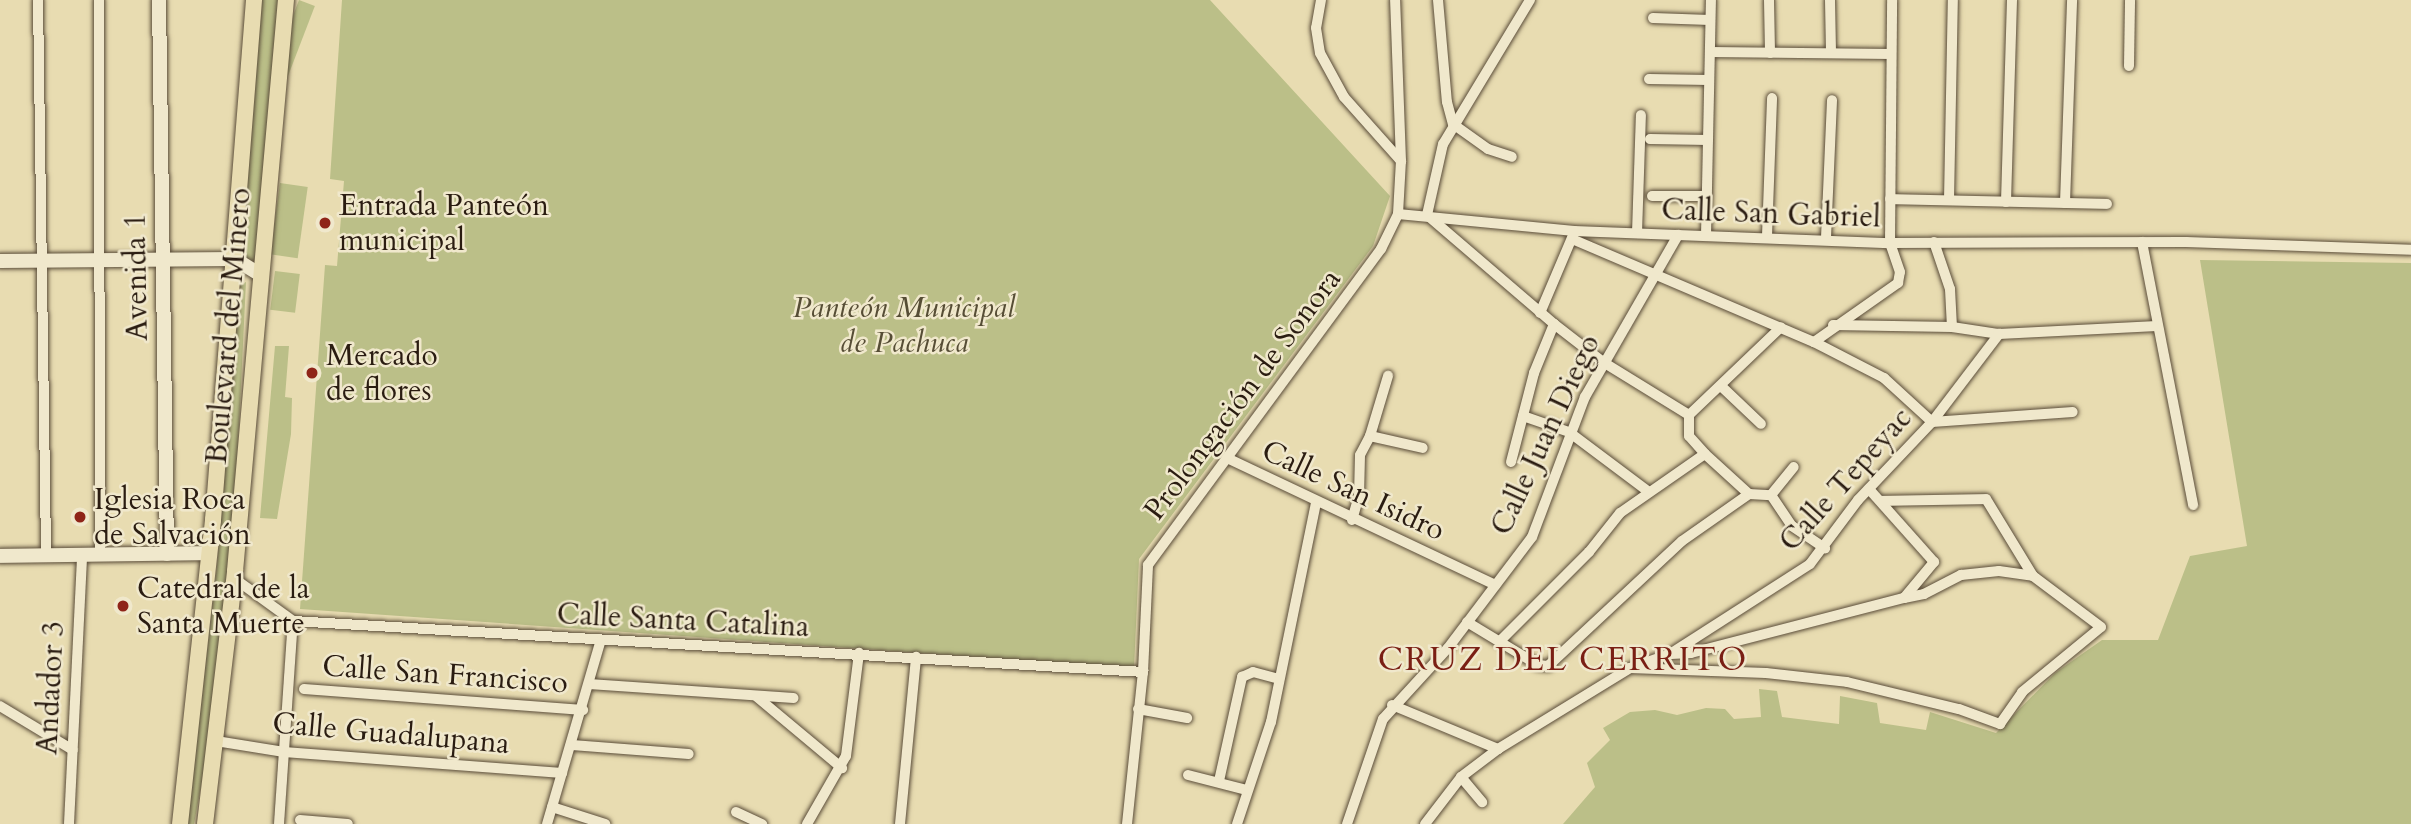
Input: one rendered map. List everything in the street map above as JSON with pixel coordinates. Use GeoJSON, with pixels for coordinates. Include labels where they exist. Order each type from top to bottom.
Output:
{"type":"FeatureCollection","features":[{"type":"Feature","properties":{"kind":"main road","name":"Boulevard del Minero"},"geometry":{"type":"LineString","coordinates":[[180,824],[210,553],[254,0]]}},
{"type":"Feature","properties":{"kind":"main road","name":"Boulevard del Minero"},"geometry":{"type":"LineString","coordinates":[[205,824],[235,579],[286,0]]}},
{"type":"Feature","properties":{"kind":"street"},"geometry":{"type":"LineString","coordinates":[[38,0],[46,555]]}},
{"type":"Feature","properties":{"kind":"street"},"geometry":{"type":"LineString","coordinates":[[99,0],[100,555]]}},
{"type":"Feature","properties":{"kind":"street","name":"Avenida 1"},"geometry":{"type":"LineString","coordinates":[[159,0],[167,554]]}},
{"type":"Feature","properties":{"kind":"street"},"geometry":{"type":"LineString","coordinates":[[1321,0],[1315,28],[1321,53],[1344,97],[1401,161]]}},
{"type":"Feature","properties":{"kind":"street","name":"Prolongación de Sonora"},"geometry":{"type":"LineString","coordinates":[[1126,824],[1143,672],[1148,565],[1381,249],[1398,214],[1401,161],[1395,0]]}},
{"type":"Feature","properties":{"kind":"street"},"geometry":{"type":"LineString","coordinates":[[1438,0],[1447,102],[1453,124],[1488,149],[1512,158]]}},
{"type":"Feature","properties":{"kind":"street"},"geometry":{"type":"LineString","coordinates":[[1530,0],[1453,124],[1436,161],[1427,215],[1554,324],[1604,362],[1689,415]]}},
{"type":"Feature","properties":{"kind":"street"},"geometry":{"type":"LineString","coordinates":[[1706,236],[1711,0]]}},
{"type":"Feature","properties":{"kind":"street"},"geometry":{"type":"LineString","coordinates":[[1769,0],[1770,53]]}},
{"type":"Feature","properties":{"kind":"street"},"geometry":{"type":"LineString","coordinates":[[1830,0],[1831,53]]}},
{"type":"Feature","properties":{"kind":"street"},"geometry":{"type":"LineString","coordinates":[[1814,342],[1832,325],[1898,282],[1900,272],[1890,243],[1892,0]]}},
{"type":"Feature","properties":{"kind":"street"},"geometry":{"type":"LineString","coordinates":[[1949,200],[1953,0]]}},
{"type":"Feature","properties":{"kind":"street"},"geometry":{"type":"LineString","coordinates":[[2006,202],[2012,0]]}},
{"type":"Feature","properties":{"kind":"street"},"geometry":{"type":"LineString","coordinates":[[2065,203],[2072,0]]}},
{"type":"Feature","properties":{"kind":"street"},"geometry":{"type":"LineString","coordinates":[[2129,65],[2130,0]]}},
{"type":"Feature","properties":{"kind":"street"},"geometry":{"type":"LineString","coordinates":[[1653,18],[1710,20]]}},
{"type":"Feature","properties":{"kind":"street"},"geometry":{"type":"LineString","coordinates":[[1710,51],[1891,54]]}},
{"type":"Feature","properties":{"kind":"street"},"geometry":{"type":"LineString","coordinates":[[1649,79],[1709,80]]}},
{"type":"Feature","properties":{"kind":"street"},"geometry":{"type":"LineString","coordinates":[[1768,236],[1772,98]]}},
{"type":"Feature","properties":{"kind":"street"},"geometry":{"type":"LineString","coordinates":[[1826,238],[1832,100]]}},
{"type":"Feature","properties":{"kind":"street"},"geometry":{"type":"LineString","coordinates":[[1637,233],[1641,115]]}},
{"type":"Feature","properties":{"kind":"street"},"geometry":{"type":"LineString","coordinates":[[1650,139],[1708,140]]}},
{"type":"Feature","properties":{"kind":"street"},"geometry":{"type":"LineString","coordinates":[[1652,196],[1707,196]]}},
{"type":"Feature","properties":{"kind":"street","name":"Calle San Gabriel"},"geometry":{"type":"LineString","coordinates":[[1890,199],[2107,204]]}},
{"type":"Feature","properties":{"kind":"street","name":"Calle San Gabriel"},"geometry":{"type":"LineString","coordinates":[[1398,214],[1427,215],[1573,235],[1637,233],[1768,236],[1890,243],[2143,242],[2411,250]]}},
{"type":"Feature","properties":{"kind":"street","name":"Calle Juan Diego"},"geometry":{"type":"LineString","coordinates":[[1348,824],[1383,719],[1392,705],[1448,648],[1532,537],[1569,432],[1604,362],[1678,234]]}},
{"type":"Feature","properties":{"kind":"street"},"geometry":{"type":"LineString","coordinates":[[1540,313],[1573,235],[1653,274],[1814,342],[1884,379],[1932,422],[2073,412]]}},
{"type":"Feature","properties":{"kind":"street"},"geometry":{"type":"LineString","coordinates":[[1934,242],[1950,289],[1952,327]]}},
{"type":"Feature","properties":{"kind":"street"},"geometry":{"type":"LineString","coordinates":[[2143,242],[2193,505]]}},
{"type":"Feature","properties":{"kind":"street"},"geometry":{"type":"LineString","coordinates":[[0,261],[235,259],[261,275]]}},
{"type":"Feature","properties":{"kind":"street"},"geometry":{"type":"LineString","coordinates":[[1511,462],[1523,416],[1554,324]]}},
{"type":"Feature","properties":{"kind":"street"},"geometry":{"type":"LineString","coordinates":[[1832,325],[1952,327],[1999,334],[2157,326]]}},
{"type":"Feature","properties":{"kind":"street"},"geometry":{"type":"LineString","coordinates":[[1749,494],[1689,436],[1689,415],[1781,327]]}},
{"type":"Feature","properties":{"kind":"street","name":"Calle Tepeyac"},"geometry":{"type":"LineString","coordinates":[[1424,824],[1461,777],[1499,749],[1630,668],[1670,654],[1810,564],[1869,489],[1932,422],[1999,334]]}},
{"type":"Feature","properties":{"kind":"street"},"geometry":{"type":"LineString","coordinates":[[1352,520],[1359,496],[1360,455],[1370,436],[1388,376]]}},
{"type":"Feature","properties":{"kind":"street"},"geometry":{"type":"LineString","coordinates":[[1721,386],[1761,424]]}},
{"type":"Feature","properties":{"kind":"street"},"geometry":{"type":"LineString","coordinates":[[1523,416],[1569,432],[1649,492]]}},
{"type":"Feature","properties":{"kind":"street"},"geometry":{"type":"LineString","coordinates":[[1370,436],[1423,448]]}},
{"type":"Feature","properties":{"kind":"street"},"geometry":{"type":"LineString","coordinates":[[1500,642],[1589,552],[1620,513],[1705,454]]}},
{"type":"Feature","properties":{"kind":"street","name":"Calle San Isidro"},"geometry":{"type":"LineString","coordinates":[[1227,458],[1322,506],[1496,585]]}},
{"type":"Feature","properties":{"kind":"street"},"geometry":{"type":"LineString","coordinates":[[1771,495],[1794,467]]}},
{"type":"Feature","properties":{"kind":"street"},"geometry":{"type":"LineString","coordinates":[[1869,489],[1934,562],[1904,598]]}},
{"type":"Feature","properties":{"kind":"street"},"geometry":{"type":"LineString","coordinates":[[1467,622],[1538,665],[1548,666],[1682,541],[1749,494],[1771,495]]}},
{"type":"Feature","properties":{"kind":"street"},"geometry":{"type":"LineString","coordinates":[[1771,495],[1792,526],[1825,548]]}},
{"type":"Feature","properties":{"kind":"street"},"geometry":{"type":"LineString","coordinates":[[1630,668],[1766,673],[1847,682],[1959,709],[2000,724],[2022,692],[2101,628],[2033,576],[1986,499],[1881,501]]}},
{"type":"Feature","properties":{"kind":"street"},"geometry":{"type":"LineString","coordinates":[[1237,824],[1262,753],[1322,506]]}},
{"type":"Feature","properties":{"kind":"street"},"geometry":{"type":"LineString","coordinates":[[0,556],[210,553]]}},
{"type":"Feature","properties":{"kind":"street","name":"Andador 3"},"geometry":{"type":"LineString","coordinates":[[69,824],[82,555]]}},
{"type":"Feature","properties":{"kind":"street"},"geometry":{"type":"LineString","coordinates":[[1670,654],[1691,653],[1924,594],[1961,575],[1999,571],[2033,576]]}},
{"type":"Feature","properties":{"kind":"street"},"geometry":{"type":"LineString","coordinates":[[235,579],[293,621],[279,824]]}},
{"type":"Feature","properties":{"kind":"street","name":"Calle Santa Catalina"},"geometry":{"type":"LineString","coordinates":[[293,621],[600,643],[859,653],[1143,672]]}},
{"type":"Feature","properties":{"kind":"street"},"geometry":{"type":"LineString","coordinates":[[547,824],[583,710],[600,643]]}},
{"type":"Feature","properties":{"kind":"street"},"geometry":{"type":"LineString","coordinates":[[807,824],[842,768],[859,653]]}},
{"type":"Feature","properties":{"kind":"street"},"geometry":{"type":"LineString","coordinates":[[900,824],[916,657]]}},
{"type":"Feature","properties":{"kind":"street"},"geometry":{"type":"LineString","coordinates":[[1220,781],[1244,673],[1279,680]]}},
{"type":"Feature","properties":{"kind":"street"},"geometry":{"type":"LineString","coordinates":[[589,684],[794,698]]}},
{"type":"Feature","properties":{"kind":"street","name":"Calle San Francisco"},"geometry":{"type":"LineString","coordinates":[[304,689],[583,710]]}},
{"type":"Feature","properties":{"kind":"street"},"geometry":{"type":"LineString","coordinates":[[756,696],[842,768]]}},
{"type":"Feature","properties":{"kind":"street"},"geometry":{"type":"LineString","coordinates":[[1392,705],[1499,749]]}},
{"type":"Feature","properties":{"kind":"street"},"geometry":{"type":"LineString","coordinates":[[0,706],[73,750]]}},
{"type":"Feature","properties":{"kind":"street"},"geometry":{"type":"LineString","coordinates":[[1138,709],[1187,718]]}},
{"type":"Feature","properties":{"kind":"street","name":"Calle Guadalupana"},"geometry":{"type":"LineString","coordinates":[[216,741],[284,752],[562,773]]}},
{"type":"Feature","properties":{"kind":"street"},"geometry":{"type":"LineString","coordinates":[[572,745],[689,754]]}},
{"type":"Feature","properties":{"kind":"street"},"geometry":{"type":"LineString","coordinates":[[1188,775],[1247,790]]}},
{"type":"Feature","properties":{"kind":"street"},"geometry":{"type":"LineString","coordinates":[[1461,777],[1482,802]]}},
{"type":"Feature","properties":{"kind":"street"},"geometry":{"type":"LineString","coordinates":[[552,807],[606,824]]}},
{"type":"Feature","properties":{"kind":"street"},"geometry":{"type":"LineString","coordinates":[[736,812],[762,824]]}},
{"type":"Feature","properties":{"kind":"street"},"geometry":{"type":"LineString","coordinates":[[300,820],[348,824]]}},
{"type":"Feature","properties":{"kind":"green space"},"geometry":{"type":"Polygon","coordinates":[[[260,0],[278,0],[255,262],[242,256],[260,0]]]}},
{"type":"Feature","properties":{"kind":"green space"},"geometry":{"type":"Polygon","coordinates":[[[299,0],[315,6],[256,158],[241,152],[299,0]]]}},
{"type":"Feature","properties":{"kind":"green space","name":"Panteón Municipal de Pachuca"},"geometry":{"type":"Polygon","coordinates":[[[342,0],[1210,0],[1390,196],[1373,246],[1139,559],[1134,668],[300,609],[325,265],[337,266],[344,181],[330,179],[342,0]]]}},
{"type":"Feature","properties":{"kind":"green space"},"geometry":{"type":"Polygon","coordinates":[[[280,183],[308,187],[298,258],[270,254],[280,183]]]}},
{"type":"Feature","properties":{"kind":"green space"},"geometry":{"type":"Polygon","coordinates":[[[2200,260],[2411,263],[2411,824],[1563,824],[1595,787],[1587,763],[1610,740],[1603,728],[1630,712],[1655,710],[1677,715],[1706,708],[1725,709],[1734,719],[1761,717],[1759,689],[1777,691],[1782,717],[1839,724],[1840,696],[1877,703],[1880,723],[1926,730],[1930,712],[1996,733],[2055,673],[2102,640],[2158,640],[2190,556],[2247,546],[2200,260]]]}},
{"type":"Feature","properties":{"kind":"green space"},"geometry":{"type":"Polygon","coordinates":[[[275,271],[300,274],[295,313],[270,310],[275,271]]]}},
{"type":"Feature","properties":{"kind":"green space"},"geometry":{"type":"Polygon","coordinates":[[[246,282],[236,488],[207,754],[194,824],[187,824],[217,565],[240,285],[246,282]]]}},
{"type":"Feature","properties":{"kind":"green space"},"geometry":{"type":"Polygon","coordinates":[[[275,346],[289,346],[285,397],[292,398],[291,434],[277,519],[260,518],[275,346]]]}},
{"type":"Feature","properties":{"kind":"place","name":"Entrada Panteón municipal"},"geometry":{"type":"Point","coordinates":[325,223]}},
{"type":"Feature","properties":{"kind":"place","name":"Mercado de flores"},"geometry":{"type":"Point","coordinates":[312,373]}},
{"type":"Feature","properties":{"kind":"place","name":"Iglesia Roca de Salvación"},"geometry":{"type":"Point","coordinates":[80,517]}},
{"type":"Feature","properties":{"kind":"place","name":"Catedral de la Santa Muerte"},"geometry":{"type":"Point","coordinates":[123,606]}},
{"type":"Feature","properties":{"kind":"district","name":"CRUZ DEL CERRITO"},"geometry":{"type":"Point","coordinates":[1563,660]}}]}
